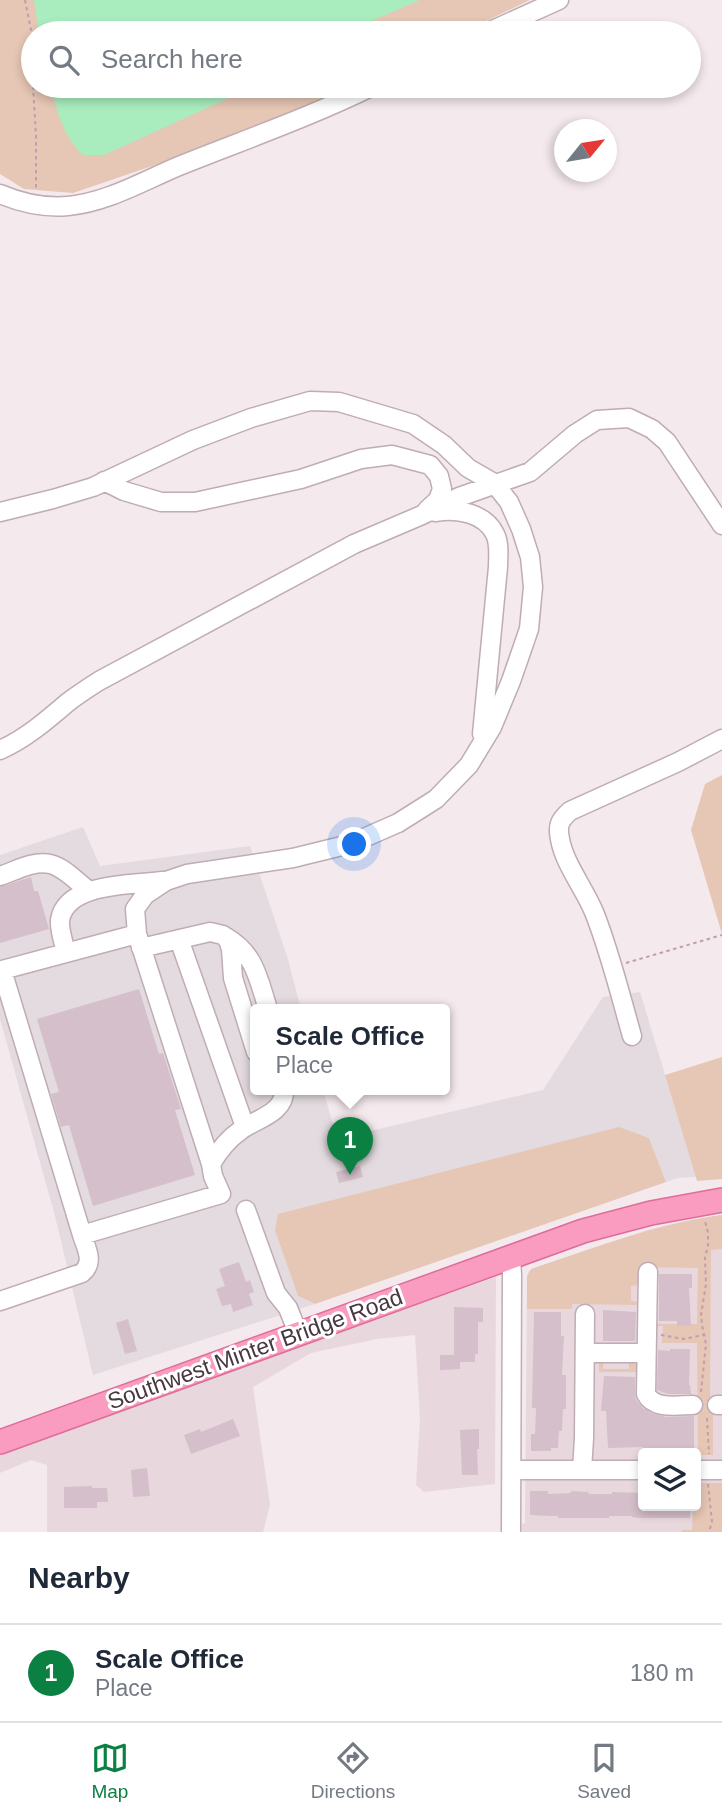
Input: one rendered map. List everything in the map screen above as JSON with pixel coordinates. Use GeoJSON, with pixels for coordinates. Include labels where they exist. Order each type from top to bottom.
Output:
{"type":"FeatureCollection","features":[{"type":"Feature","properties":{"kind":"main road","name":"Southwest Minter Bridge Road"},"geometry":{"type":"LineString","coordinates":[[0,1442],[511,1256],[604,1225],[712,1202]]}},
{"type":"Feature","properties":{"kind":"street"},"geometry":{"type":"LineString","coordinates":[[513,21],[559,0]]}},
{"type":"Feature","properties":{"kind":"street"},"geometry":{"type":"LineString","coordinates":[[0,194],[16,201],[37,205],[68,206],[91,202],[128,190],[172,169],[349,98]]}},
{"type":"Feature","properties":{"kind":"street"},"geometry":{"type":"LineString","coordinates":[[0,512],[93,486],[193,440],[251,418],[310,401],[339,402],[413,424],[444,445],[467,468],[494,484],[509,502],[530,558],[533,587],[529,629],[511,681],[492,727],[477,751],[468,765],[436,799],[398,823],[350,844],[293,858],[187,874],[166,881],[88,890],[76,896],[63,909],[60,923],[66,953]]}},
{"type":"Feature","properties":{"kind":"street"},"geometry":{"type":"LineString","coordinates":[[0,750],[43,724],[99,681],[354,544],[459,497],[530,472],[575,434],[597,421],[629,418],[652,429],[667,442],[722,525]]}},
{"type":"Feature","properties":{"kind":"street"},"geometry":{"type":"LineString","coordinates":[[104,481],[124,491],[160,502],[195,502],[301,479],[361,459],[392,455],[430,465],[439,476],[442,489],[438,500],[422,515]]}},
{"type":"Feature","properties":{"kind":"street"},"geometry":{"type":"LineString","coordinates":[[422,515],[441,511],[477,515],[490,525],[496,536],[499,550],[485,717],[477,751]]}},
{"type":"Feature","properties":{"kind":"street"},"geometry":{"type":"LineString","coordinates":[[632,1035],[593,911],[579,880],[566,860],[558,827],[562,818],[570,811],[722,739]]}},
{"type":"Feature","properties":{"kind":"street"},"geometry":{"type":"LineString","coordinates":[[0,876],[36,864],[50,864],[63,870],[88,890]]}},
{"type":"Feature","properties":{"kind":"street"},"geometry":{"type":"LineString","coordinates":[[82,1235],[221,1194],[139,941],[135,909],[145,895],[166,881]]}},
{"type":"Feature","properties":{"kind":"street"},"geometry":{"type":"LineString","coordinates":[[0,1301],[82,1273],[90,1262],[1,970],[66,953],[139,941],[179,939],[210,932],[223,935],[236,943],[250,957],[266,1004]]}},
{"type":"Feature","properties":{"kind":"street"},"geometry":{"type":"LineString","coordinates":[[223,935],[231,949],[233,978],[250,1033]]}},
{"type":"Feature","properties":{"kind":"street"},"geometry":{"type":"LineString","coordinates":[[179,939],[245,1127]]}},
{"type":"Feature","properties":{"kind":"street"},"geometry":{"type":"LineString","coordinates":[[211,1164],[218,1150],[245,1127],[265,1117],[284,1095]]}},
{"type":"Feature","properties":{"kind":"street"},"geometry":{"type":"LineString","coordinates":[[246,1210],[276,1293],[289,1308],[298,1333]]}},
{"type":"Feature","properties":{"kind":"street"},"geometry":{"type":"LineString","coordinates":[[511,1256],[511,1532]]}},
{"type":"Feature","properties":{"kind":"street"},"geometry":{"type":"LineString","coordinates":[[648,1272],[646,1394],[649,1401],[657,1405],[708,1405]]}},
{"type":"Feature","properties":{"kind":"street"},"geometry":{"type":"LineString","coordinates":[[582,1470],[585,1314]]}},
{"type":"Feature","properties":{"kind":"street"},"geometry":{"type":"LineString","coordinates":[[585,1353],[646,1353]]}},
{"type":"Feature","properties":{"kind":"street"},"geometry":{"type":"LineString","coordinates":[[512,1470],[638,1470]]}},
{"type":"Feature","properties":{"kind":"path"},"geometry":{"type":"LineString","coordinates":[[25,0],[29,21]]}},
{"type":"Feature","properties":{"kind":"path"},"geometry":{"type":"LineString","coordinates":[[34,98],[37,205]]}},
{"type":"Feature","properties":{"kind":"path"},"geometry":{"type":"LineString","coordinates":[[612,968],[722,935]]}},
{"type":"Feature","properties":{"kind":"path"},"geometry":{"type":"LineString","coordinates":[[709,1532],[712,1522],[708,1495],[709,1423],[702,1378],[706,1344],[701,1315],[712,1202]]}},
{"type":"Feature","properties":{"kind":"path"},"geometry":{"type":"LineString","coordinates":[[647,1335],[684,1339],[704,1335]]}},
{"type":"Feature","properties":{"kind":"shaded area"},"geometry":{"type":"Polygon","coordinates":[[[0,0],[530,0],[486,21],[21,21],[21,98],[327,98],[269,126],[73,193],[24,189],[0,174],[0,0]]]}},
{"type":"Feature","properties":{"kind":"shaded area"},"geometry":{"type":"Polygon","coordinates":[[[34,0],[420,0],[373,21],[37,21],[34,0]]]}},
{"type":"Feature","properties":{"kind":"shaded area"},"geometry":{"type":"Polygon","coordinates":[[[54,98],[229,98],[104,155],[83,155],[66,132],[54,98]]]}},
{"type":"Feature","properties":{"kind":"shaded area"},"geometry":{"type":"Polygon","coordinates":[[[722,775],[722,934],[691,830],[705,784],[722,775]]]}},
{"type":"Feature","properties":{"kind":"shaded area"},"geometry":{"type":"Polygon","coordinates":[[[83,827],[100,866],[250,846],[287,956],[300,1004],[250,1004],[250,1095],[325,1095],[337,1139],[543,1090],[603,997],[640,992],[696,1177],[677,1178],[666,1182],[649,1138],[298,1296],[315,1304],[93,1375],[55,1216],[0,1019],[0,855],[83,827]]]}},
{"type":"Feature","properties":{"kind":"shaded area"},"geometry":{"type":"Polygon","coordinates":[[[722,1057],[722,1179],[697,1181],[665,1075],[722,1057]]]}},
{"type":"Feature","properties":{"kind":"shaded area"},"geometry":{"type":"Polygon","coordinates":[[[619,1127],[649,1138],[666,1182],[315,1304],[298,1296],[275,1230],[278,1214],[619,1127]]]}},
{"type":"Feature","properties":{"kind":"shaded area"},"geometry":{"type":"Polygon","coordinates":[[[722,1215],[722,1532],[522,1532],[522,1524],[525,1523],[528,1272],[647,1230],[722,1215]]]}},
{"type":"Feature","properties":{"kind":"shaded area"},"geometry":{"type":"Polygon","coordinates":[[[722,1215],[722,1249],[711,1250],[710,1399],[713,1399],[713,1455],[701,1455],[701,1448],[698,1448],[697,1343],[662,1343],[663,1326],[652,1324],[697,1324],[698,1268],[642,1267],[639,1285],[631,1286],[631,1301],[641,1305],[572,1304],[572,1309],[527,1309],[527,1277],[531,1269],[625,1238],[722,1215]]]}},
{"type":"Feature","properties":{"kind":"shaded area"},"geometry":{"type":"Polygon","coordinates":[[[496,1277],[495,1484],[424,1492],[416,1485],[420,1418],[415,1335],[377,1339],[311,1353],[253,1387],[270,1505],[263,1532],[47,1532],[47,1465],[31,1460],[0,1473],[0,1455],[63,1430],[496,1277]]]}},
{"type":"Feature","properties":{"kind":"shaded area"},"geometry":{"type":"Polygon","coordinates":[[[599,1358],[603,1360],[603,1369],[629,1369],[629,1360],[638,1360],[641,1372],[599,1372],[599,1358]]]}},
{"type":"Feature","properties":{"kind":"shaded area"},"geometry":{"type":"Polygon","coordinates":[[[701,1483],[722,1483],[722,1532],[682,1532],[692,1530],[693,1511],[701,1511],[701,1483]]]}},
{"type":"Feature","properties":{"kind":"building"},"geometry":{"type":"Polygon","coordinates":[[[31,877],[49,929],[0,943],[0,887],[31,877]]]}},
{"type":"Feature","properties":{"kind":"building"},"geometry":{"type":"Polygon","coordinates":[[[139,989],[159,1054],[163,1053],[181,1109],[175,1110],[195,1175],[93,1206],[69,1125],[61,1127],[51,1094],[59,1092],[37,1019],[139,989]]]}},
{"type":"Feature","properties":{"kind":"building"},"geometry":{"type":"Polygon","coordinates":[[[360,1166],[363,1177],[339,1183],[336,1172],[360,1166]]]}},
{"type":"Feature","properties":{"kind":"building"},"geometry":{"type":"Polygon","coordinates":[[[239,1262],[246,1282],[250,1280],[254,1292],[249,1294],[253,1305],[233,1312],[231,1304],[222,1306],[216,1289],[225,1286],[219,1269],[239,1262]]]}},
{"type":"Feature","properties":{"kind":"building"},"geometry":{"type":"Polygon","coordinates":[[[659,1274],[692,1274],[692,1288],[689,1288],[691,1325],[677,1326],[677,1321],[659,1321],[659,1274]]]}},
{"type":"Feature","properties":{"kind":"building"},"geometry":{"type":"Polygon","coordinates":[[[454,1307],[483,1308],[483,1322],[478,1322],[478,1354],[475,1354],[475,1362],[460,1362],[460,1369],[440,1370],[440,1355],[454,1355],[454,1307]]]}},
{"type":"Feature","properties":{"kind":"building"},"geometry":{"type":"Polygon","coordinates":[[[603,1310],[636,1312],[635,1341],[603,1341],[603,1310]]]}},
{"type":"Feature","properties":{"kind":"building"},"geometry":{"type":"Polygon","coordinates":[[[534,1312],[561,1312],[561,1336],[564,1336],[562,1375],[566,1375],[566,1409],[563,1409],[558,1448],[551,1448],[551,1451],[531,1451],[536,1408],[532,1408],[534,1312]]]}},
{"type":"Feature","properties":{"kind":"building"},"geometry":{"type":"Polygon","coordinates":[[[128,1319],[137,1351],[125,1354],[116,1323],[128,1319]]]}},
{"type":"Feature","properties":{"kind":"building"},"geometry":{"type":"Polygon","coordinates":[[[690,1349],[691,1394],[668,1394],[657,1390],[658,1350],[690,1349]]]}},
{"type":"Feature","properties":{"kind":"building"},"geometry":{"type":"Polygon","coordinates":[[[604,1376],[635,1377],[636,1400],[643,1408],[666,1417],[694,1416],[694,1448],[608,1448],[606,1411],[601,1411],[604,1376]]]}},
{"type":"Feature","properties":{"kind":"building"},"geometry":{"type":"Polygon","coordinates":[[[233,1419],[240,1436],[191,1454],[184,1435],[200,1429],[201,1432],[233,1419]]]}},
{"type":"Feature","properties":{"kind":"building"},"geometry":{"type":"Polygon","coordinates":[[[479,1429],[478,1475],[462,1475],[460,1430],[479,1429]]]}},
{"type":"Feature","properties":{"kind":"building"},"geometry":{"type":"Polygon","coordinates":[[[147,1468],[150,1496],[133,1497],[131,1470],[147,1468]]]}},
{"type":"Feature","properties":{"kind":"building"},"geometry":{"type":"Polygon","coordinates":[[[64,1487],[107,1488],[108,1502],[97,1502],[97,1508],[64,1508],[64,1487]]]}},
{"type":"Feature","properties":{"kind":"building"},"geometry":{"type":"Polygon","coordinates":[[[530,1491],[548,1491],[548,1494],[571,1491],[589,1492],[588,1494],[638,1493],[638,1511],[691,1511],[690,1518],[558,1518],[530,1515],[530,1491]]]}},
{"type":"Feature","properties":{"kind":"place","name":"Scale Office"},"geometry":{"type":"Point","coordinates":[350,1175]}}]}
